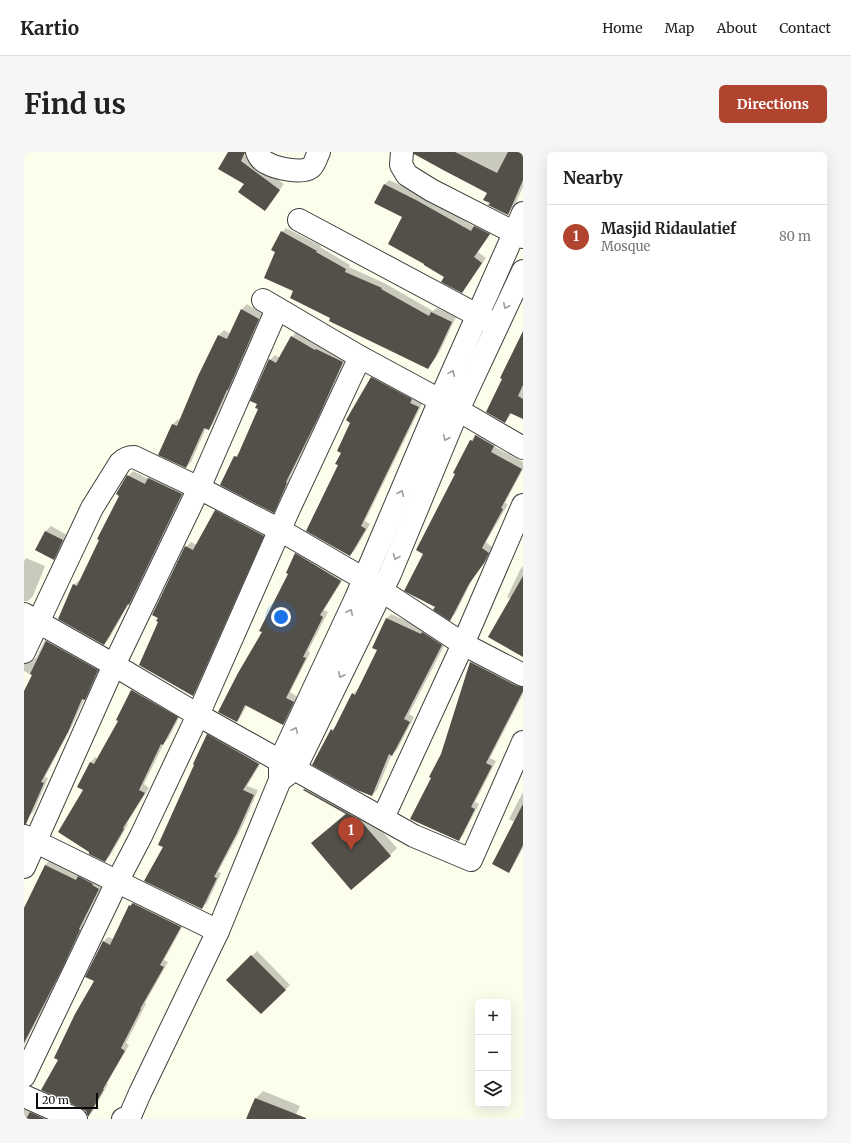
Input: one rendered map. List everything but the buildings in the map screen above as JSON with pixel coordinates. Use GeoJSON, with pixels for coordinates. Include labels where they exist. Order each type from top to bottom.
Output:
{"type":"FeatureCollection","features":[{"type":"Feature","properties":{"kind":"street"},"geometry":{"type":"LineString","coordinates":[[257,152],[266,163],[302,171],[309,169],[313,165],[319,152]]}},
{"type":"Feature","properties":{"kind":"street"},"geometry":{"type":"LineString","coordinates":[[123,1119],[130,1116],[218,932],[285,770],[344,671],[373,585],[390,574],[449,405],[477,315],[520,228],[431,190],[408,175],[401,165],[402,152]]}},
{"type":"Feature","properties":{"kind":"street"},"geometry":{"type":"LineString","coordinates":[[299,220],[497,326]]}},
{"type":"Feature","properties":{"kind":"street"},"geometry":{"type":"LineString","coordinates":[[449,405],[497,326],[523,271]]}},
{"type":"Feature","properties":{"kind":"street"},"geometry":{"type":"LineString","coordinates":[[24,867],[30,840],[199,488],[270,305],[523,448]]}},
{"type":"Feature","properties":{"kind":"street"},"geometry":{"type":"LineString","coordinates":[[24,1076],[198,715],[280,530],[360,357]]}},
{"type":"Feature","properties":{"kind":"street"},"geometry":{"type":"LineString","coordinates":[[24,652],[31,618],[92,508],[120,463],[126,458],[134,457],[199,488],[280,530],[373,585],[463,644],[523,675]]}},
{"type":"Feature","properties":{"kind":"street"},"geometry":{"type":"LineString","coordinates":[[383,818],[463,644],[523,505]]}},
{"type":"Feature","properties":{"kind":"street"},"geometry":{"type":"LineString","coordinates":[[31,618],[198,715],[285,770],[383,818],[414,836],[471,860],[523,742]]}},
{"type":"Feature","properties":{"kind":"street"},"geometry":{"type":"LineString","coordinates":[[30,840],[218,932]]}},
{"type":"Feature","properties":{"kind":"street"},"geometry":{"type":"LineString","coordinates":[[24,1096],[76,1119]]}},
{"type":"Feature","properties":{"kind":"place","name":"Masjid Ridaulatief"},"geometry":{"type":"Point","coordinates":[351,850]}}]}
